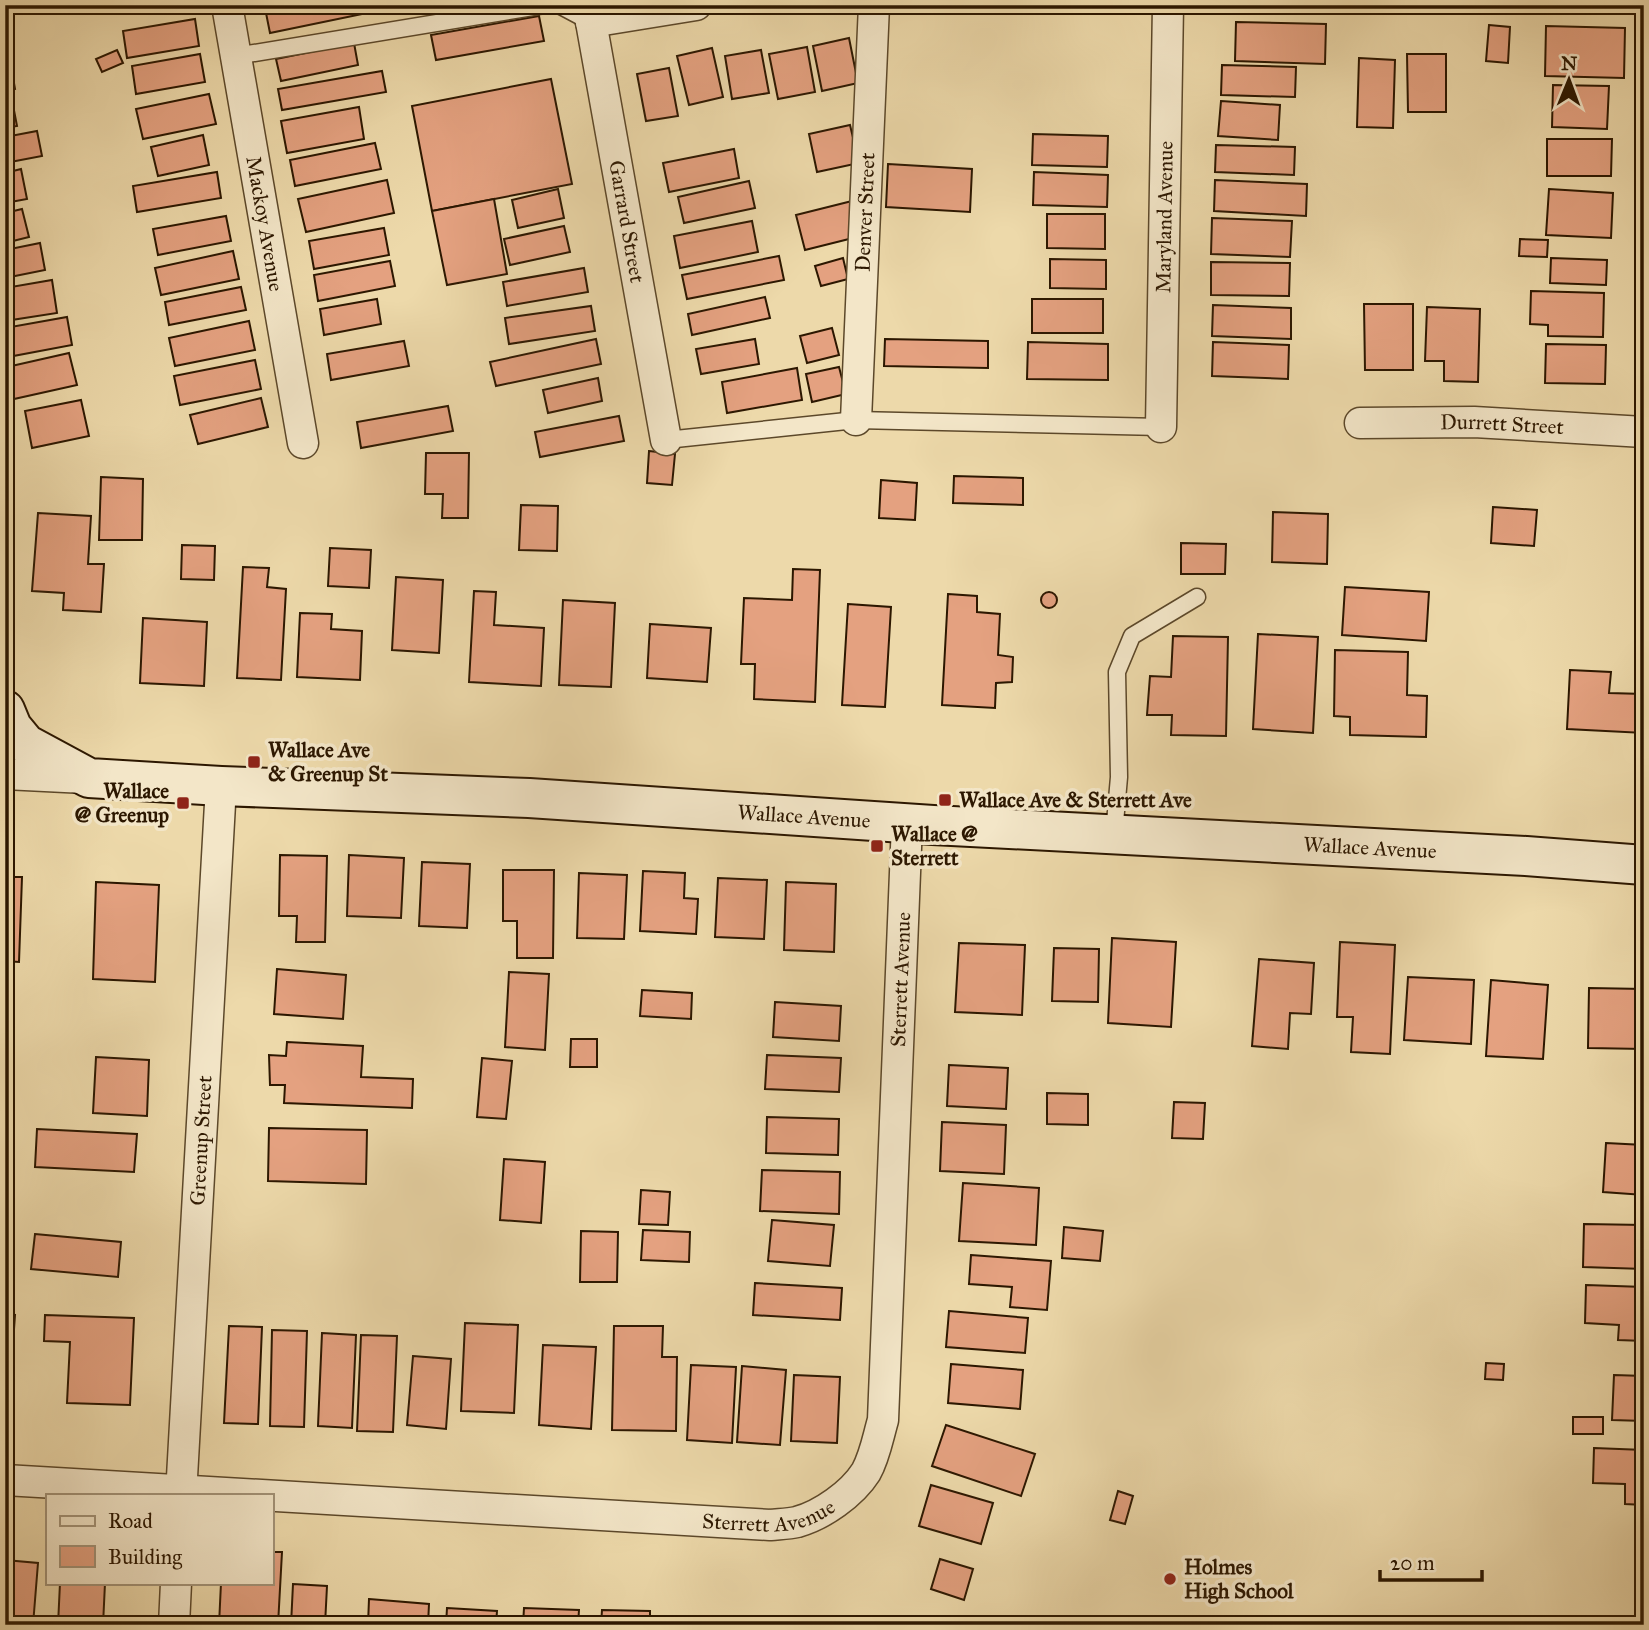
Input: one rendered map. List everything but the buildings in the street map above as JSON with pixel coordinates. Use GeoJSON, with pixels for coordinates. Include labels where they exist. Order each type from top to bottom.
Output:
{"type":"FeatureCollection","features":[{"type":"Feature","properties":{"kind":"street","name":"Mackoy Avenue"},"geometry":{"type":"LineString","coordinates":[[227,5],[303,443]]}},
{"type":"Feature","properties":{"kind":"street"},"geometry":{"type":"LineString","coordinates":[[589,14],[696,5]]}},
{"type":"Feature","properties":{"kind":"street","name":"Denver Street"},"geometry":{"type":"LineString","coordinates":[[856,420],[874,5]]}},
{"type":"Feature","properties":{"kind":"street","name":"Maryland Avenue"},"geometry":{"type":"LineString","coordinates":[[1161,427],[1168,5]]}},
{"type":"Feature","properties":{"kind":"street","name":"Garrard Street"},"geometry":{"type":"LineString","coordinates":[[589,14],[666,440]]}},
{"type":"Feature","properties":{"kind":"street","name":"Durrett Street"},"geometry":{"type":"LineString","coordinates":[[1360,424],[1474,422],[1644,432]]}},
{"type":"Feature","properties":{"kind":"street"},"geometry":{"type":"LineString","coordinates":[[5,710],[12,727],[26,744],[89,778]]}},
{"type":"Feature","properties":{"kind":"street","name":"Wallace Avenue"},"geometry":{"type":"LineString","coordinates":[[5,774],[221,786],[529,798],[907,823],[1526,856],[1644,865]]}},
{"type":"Feature","properties":{"kind":"street","name":"Greenup Street"},"geometry":{"type":"LineString","coordinates":[[181,1492],[221,786]]}},
{"type":"Feature","properties":{"kind":"street","name":"Sterrett Avenue"},"geometry":{"type":"LineString","coordinates":[[273,1497],[770,1525],[804,1519],[844,1496],[865,1473],[883,1420],[907,823]]}},
{"type":"Feature","properties":{"kind":"street","name":"Sterrett Avenue"},"geometry":{"type":"LineString","coordinates":[[5,1480],[217,1494]]}},
{"type":"Feature","properties":{"kind":"street"},"geometry":{"type":"LineString","coordinates":[[174,1625],[176,1584]]}},
{"type":"Feature","properties":{"kind":"lane"},"geometry":{"type":"LineString","coordinates":[[236,56],[545,5]]}},
{"type":"Feature","properties":{"kind":"lane"},"geometry":{"type":"LineString","coordinates":[[559,5],[589,14]]}},
{"type":"Feature","properties":{"kind":"lane"},"geometry":{"type":"LineString","coordinates":[[666,440],[856,420],[1161,427]]}},
{"type":"Feature","properties":{"kind":"lane"},"geometry":{"type":"LineString","coordinates":[[1114,834],[1119,778],[1117,672],[1122,657],[1132,636],[1197,597]]}},
{"type":"Feature","properties":{"kind":"place","name":"Wallace Ave & Greenup St"},"geometry":{"type":"Point","coordinates":[254,762]}},
{"type":"Feature","properties":{"kind":"place","name":"Wallace Ave & Sterrett Ave"},"geometry":{"type":"Point","coordinates":[945,800]}},
{"type":"Feature","properties":{"kind":"place","name":"Wallace @ Greenup"},"geometry":{"type":"Point","coordinates":[183,803]}},
{"type":"Feature","properties":{"kind":"place","name":"Wallace @ Sterrett"},"geometry":{"type":"Point","coordinates":[877,846]}},
{"type":"Feature","properties":{"kind":"place","name":"Holmes High School"},"geometry":{"type":"Point","coordinates":[1170,1579]}}]}
